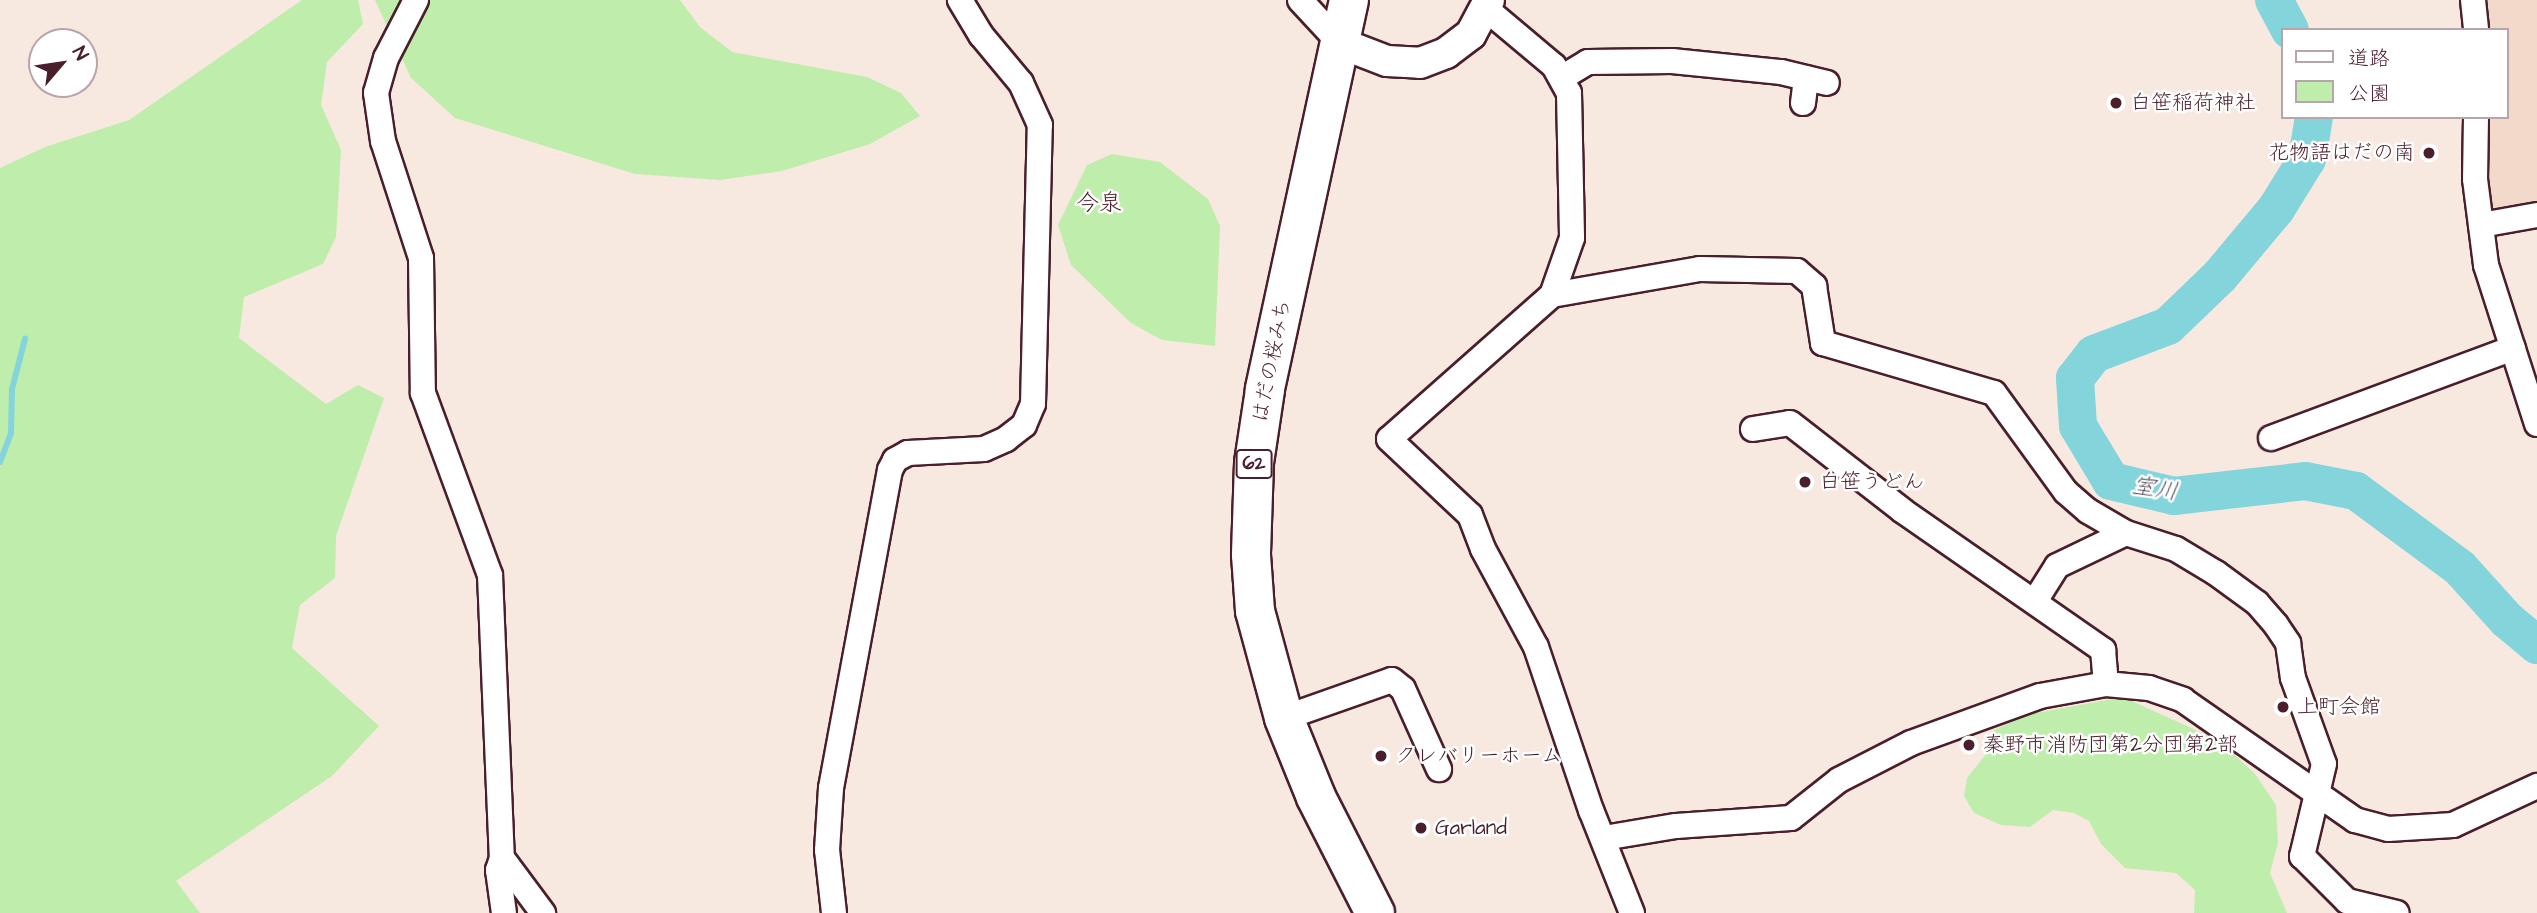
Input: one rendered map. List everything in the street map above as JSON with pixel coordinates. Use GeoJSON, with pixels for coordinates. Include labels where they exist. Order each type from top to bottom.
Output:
{"type":"FeatureCollection","features":[{"type":"Feature","properties":{"kind":"main road","name":"はだの桜みち"},"geometry":{"type":"LineString","coordinates":[[1349,0],[1265,390],[1254,463],[1251,555],[1255,611],[1284,718],[1316,797],[1375,913]]}},
{"type":"Feature","properties":{"kind":"street"},"geometry":{"type":"LineString","coordinates":[[416,0],[386,58],[376,93],[383,141],[421,258],[423,393],[489,575],[502,858],[498,870],[504,913]]}},
{"type":"Feature","properties":{"kind":"street"},"geometry":{"type":"LineString","coordinates":[[834,913],[827,850],[831,788],[890,470],[895,460],[908,453],[984,449],[1006,439],[1024,425],[1033,404],[1040,125],[1021,83],[981,35],[960,0]]}},
{"type":"Feature","properties":{"kind":"street"},"geometry":{"type":"LineString","coordinates":[[1300,0],[1340,43],[1387,61],[1420,63],[1446,53],[1471,34],[1487,4],[1563,77],[1569,93],[1573,238],[1552,295],[1389,439],[1470,515],[1483,549],[1536,647],[1591,810],[1632,913]]}},
{"type":"Feature","properties":{"kind":"street"},"geometry":{"type":"LineString","coordinates":[[2473,0],[2476,28]]}},
{"type":"Feature","properties":{"kind":"street"},"geometry":{"type":"LineString","coordinates":[[1563,77],[1588,62],[1672,61],[1816,80],[1803,103]]}},
{"type":"Feature","properties":{"kind":"street"},"geometry":{"type":"LineString","coordinates":[[2476,119],[2475,179],[2486,265],[2537,424]]}},
{"type":"Feature","properties":{"kind":"street"},"geometry":{"type":"LineString","coordinates":[[2482,225],[2537,215]]}},
{"type":"Feature","properties":{"kind":"street"},"geometry":{"type":"LineString","coordinates":[[1552,295],[1700,268],[1797,271],[1814,286],[1823,342],[1994,393],[2066,492],[2126,533],[2176,549],[2216,573],[2257,603],[2276,625],[2288,643],[2293,678],[2324,764],[2319,797],[2309,816],[2302,856],[2347,901],[2397,913]]}},
{"type":"Feature","properties":{"kind":"street"},"geometry":{"type":"LineString","coordinates":[[2271,438],[2513,348]]}},
{"type":"Feature","properties":{"kind":"street"},"geometry":{"type":"LineString","coordinates":[[1753,429],[1790,423],[1903,511],[2103,650],[2106,684]]}},
{"type":"Feature","properties":{"kind":"street"},"geometry":{"type":"LineString","coordinates":[[2035,601],[2057,566],[2126,533]]}},
{"type":"Feature","properties":{"kind":"street"},"geometry":{"type":"LineString","coordinates":[[1284,718],[1392,680],[1403,689],[1439,769]]}},
{"type":"Feature","properties":{"kind":"street"},"geometry":{"type":"LineString","coordinates":[[1604,838],[1676,826],[1791,818],[1839,780],[1911,743],[2040,696],[2106,684],[2149,688],[2183,700],[2319,797],[2356,820],[2388,829],[2453,825],[2537,786]]}},
{"type":"Feature","properties":{"kind":"street"},"geometry":{"type":"LineString","coordinates":[[502,858],[543,913]]}},
{"type":"Feature","properties":{"kind":"shaded area"},"geometry":{"type":"Polygon","coordinates":[[[2482,0],[2537,0],[2537,208],[2492,216],[2484,210],[2487,119],[2509,119],[2509,28],[2488,28],[2482,0]]]}},
{"type":"Feature","properties":{"kind":"green space"},"geometry":{"type":"Polygon","coordinates":[[[302,0],[358,0],[363,24],[327,62],[321,105],[341,150],[336,237],[323,264],[244,297],[239,338],[326,404],[358,385],[384,398],[336,536],[335,578],[300,605],[292,648],[379,726],[332,776],[176,881],[200,913],[0,913],[0,168],[45,147],[129,120],[302,0]]]}},
{"type":"Feature","properties":{"kind":"green space"},"geometry":{"type":"Polygon","coordinates":[[[375,0],[680,0],[700,27],[732,52],[867,77],[901,93],[920,116],[870,144],[782,171],[720,180],[635,174],[455,118],[411,78],[375,0]]]}},
{"type":"Feature","properties":{"kind":"green space"},"geometry":{"type":"Polygon","coordinates":[[[1112,154],[1160,162],[1208,199],[1220,226],[1215,346],[1162,340],[1131,323],[1071,265],[1058,225],[1087,165],[1112,154]]]}},
{"type":"Feature","properties":{"kind":"green space"},"geometry":{"type":"Polygon","coordinates":[[[2123,697],[2220,741],[2255,774],[2276,805],[2278,843],[2270,873],[2287,913],[2194,913],[2195,890],[2176,873],[2125,868],[2101,844],[2089,821],[2074,813],[2053,810],[2030,827],[2001,825],[1974,813],[1964,796],[1967,778],[1986,754],[1992,731],[2030,714],[2123,697]]]}},
{"type":"Feature","properties":{"kind":"waterway","name":"室川"},"geometry":{"type":"LineString","coordinates":[[2274,0],[2289,28]]}},
{"type":"Feature","properties":{"kind":"waterway","name":"室川"},"geometry":{"type":"LineString","coordinates":[[2314,119],[2307,159],[2276,209],[2220,276],[2168,326],[2094,354],[2075,378],[2078,426],[2111,481],[2174,496],[2305,481],[2356,491],[2460,568],[2507,620],[2537,645]]}},
{"type":"Feature","properties":{"kind":"waterway"},"geometry":{"type":"LineString","coordinates":[[0,462],[11,433],[12,389],[25,339]]}},
{"type":"Feature","properties":{"kind":"place","name":"白笹稲荷神社"},"geometry":{"type":"Point","coordinates":[2116,103]}},
{"type":"Feature","properties":{"kind":"place","name":"花物語はだの南"},"geometry":{"type":"Point","coordinates":[2429,153]}},
{"type":"Feature","properties":{"kind":"place","name":"白笹うどん"},"geometry":{"type":"Point","coordinates":[1805,482]}},
{"type":"Feature","properties":{"kind":"place","name":"上町会館"},"geometry":{"type":"Point","coordinates":[2283,707]}},
{"type":"Feature","properties":{"kind":"place","name":"秦野市消防団第2分団第2部"},"geometry":{"type":"Point","coordinates":[1969,745]}},
{"type":"Feature","properties":{"kind":"place","name":"クレバリーホーム"},"geometry":{"type":"Point","coordinates":[1381,756]}},
{"type":"Feature","properties":{"kind":"place","name":"Garland"},"geometry":{"type":"Point","coordinates":[1421,828]}},
{"type":"Feature","properties":{"kind":"district","name":"今泉"},"geometry":{"type":"Point","coordinates":[1099,203]}}]}
